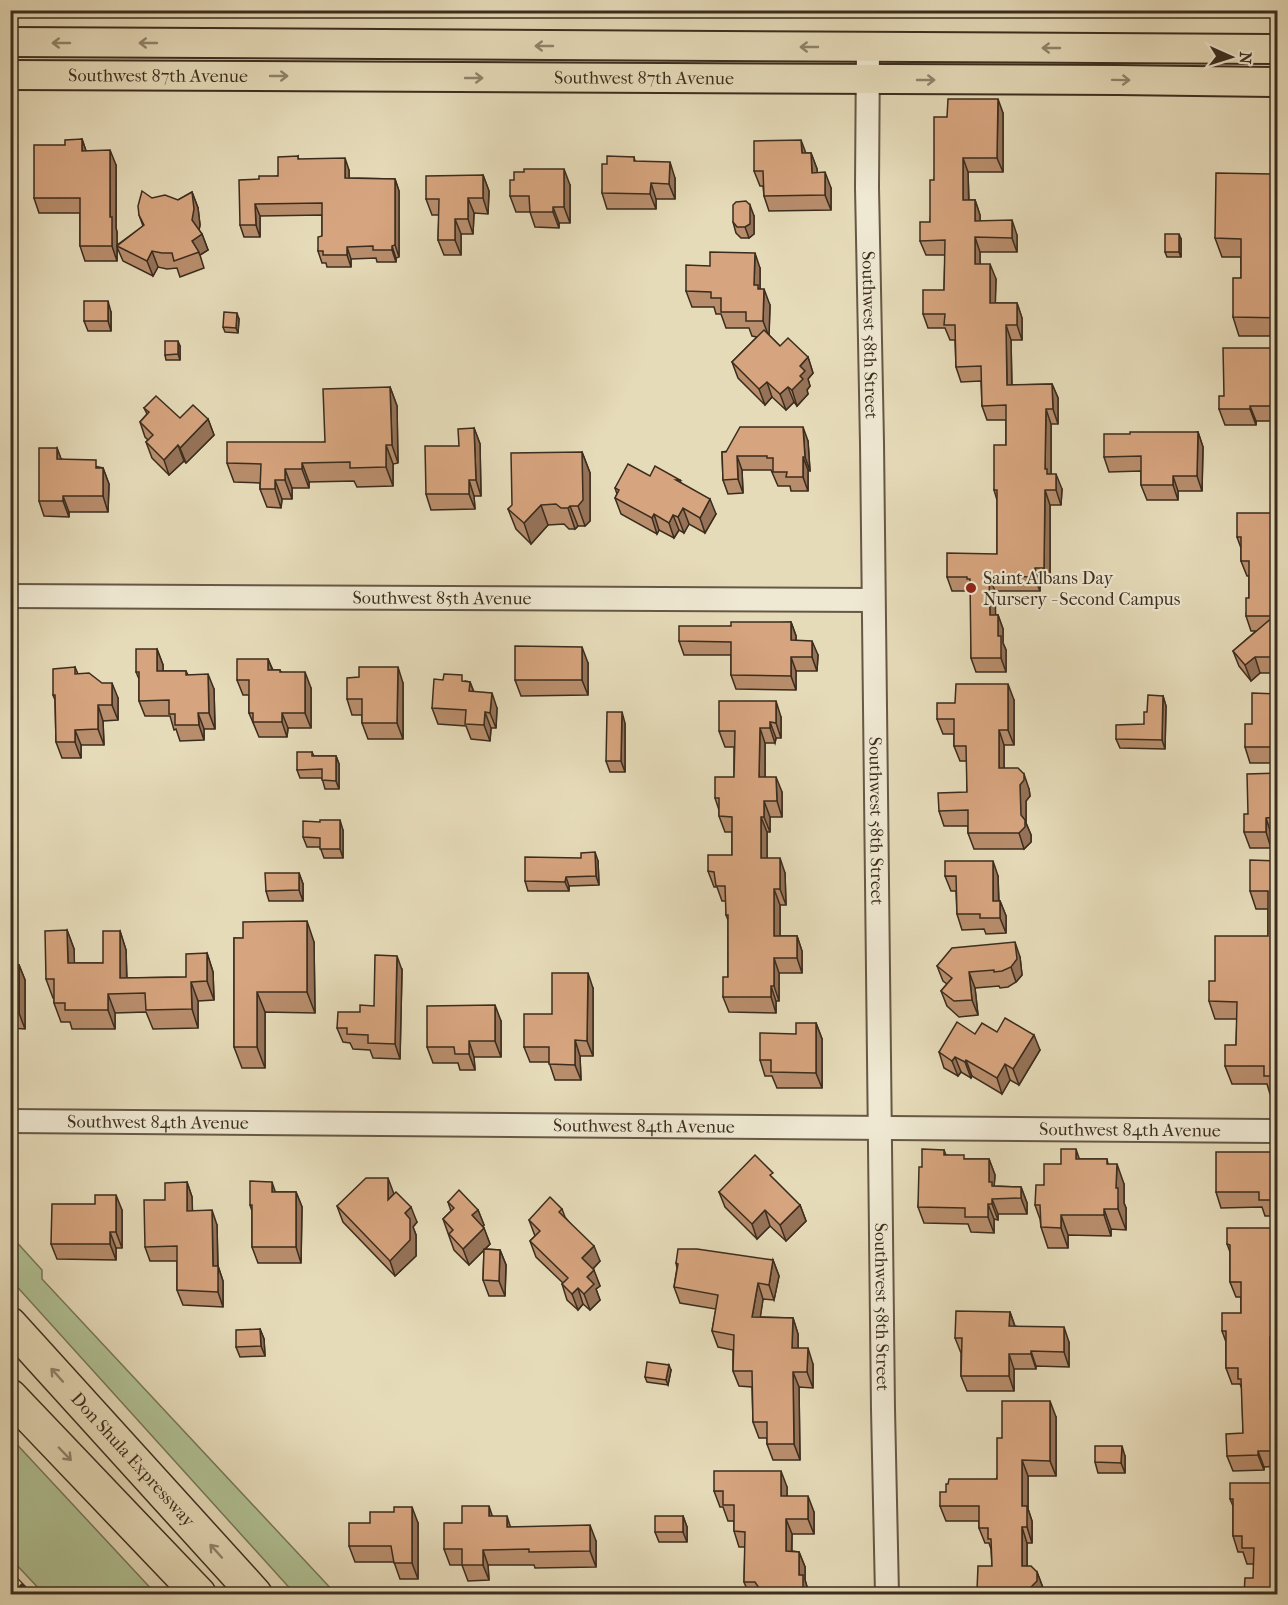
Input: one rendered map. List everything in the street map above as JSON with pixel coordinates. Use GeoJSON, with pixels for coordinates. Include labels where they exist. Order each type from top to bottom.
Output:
{"type":"FeatureCollection","features":[{"type":"Feature","properties":{"kind":"highway","name":"Don Shula Expressway"},"geometry":{"type":"LineString","coordinates":[[10,1324],[255,1594]]}},
{"type":"Feature","properties":{"kind":"highway"},"geometry":{"type":"LineString","coordinates":[[10,1396],[199,1594]]}},
{"type":"Feature","properties":{"kind":"main road","name":"Southwest 87th Avenue"},"geometry":{"type":"LineString","coordinates":[[10,42],[1278,50]]}},
{"type":"Feature","properties":{"kind":"main road"},"geometry":{"type":"LineString","coordinates":[[183,76],[184,43]]}},
{"type":"Feature","properties":{"kind":"main road"},"geometry":{"type":"LineString","coordinates":[[344,77],[345,44]]}},
{"type":"Feature","properties":{"kind":"main road"},"geometry":{"type":"LineString","coordinates":[[426,45],[426,77]]}},
{"type":"Feature","properties":{"kind":"main road"},"geometry":{"type":"LineString","coordinates":[[602,46],[602,79]]}},
{"type":"Feature","properties":{"kind":"main road","name":"Southwest 87th Avenue"},"geometry":{"type":"LineString","coordinates":[[10,75],[1278,82]]}},
{"type":"Feature","properties":{"kind":"street","name":"Southwest 58th Street"},"geometry":{"type":"LineString","coordinates":[[868,47],[867,176],[887,1594]]}},
{"type":"Feature","properties":{"kind":"street","name":"Southwest 85th Avenue"},"geometry":{"type":"LineString","coordinates":[[10,596],[873,600]]}},
{"type":"Feature","properties":{"kind":"street","name":"Southwest 84th Avenue"},"geometry":{"type":"LineString","coordinates":[[10,1121],[1278,1131]]}},
{"type":"Feature","properties":{"kind":"green space"},"geometry":{"type":"Polygon","coordinates":[[[11,1236],[42,1270],[42,1279],[336,1594],[295,1594],[11,1280],[11,1236]]]}},
{"type":"Feature","properties":{"kind":"green space"},"geometry":{"type":"Polygon","coordinates":[[[10,1437],[156,1594],[44,1594],[11,1559],[10,1437]]]}},
{"type":"Feature","properties":{"kind":"building"},"geometry":{"type":"Polygon","coordinates":[[[948,99],[998,99],[997,158],[963,158],[963,200],[975,200],[975,221],[1012,220],[1012,238],[975,237],[975,264],[990,264],[990,303],[1017,303],[1017,325],[1006,325],[1007,385],[1052,384],[1053,409],[1046,409],[1045,469],[1047,469],[1047,474],[1056,474],[1056,490],[1045,490],[1044,568],[1035,568],[1034,577],[989,576],[990,615],[998,615],[1001,658],[971,658],[970,579],[947,577],[947,553],[997,554],[994,445],[1006,445],[1006,405],[982,406],[981,366],[956,367],[955,325],[944,325],[945,314],[923,314],[923,290],[944,290],[945,240],[920,241],[920,222],[930,222],[930,180],[934,180],[934,117],[947,117],[948,99]]]}},
{"type":"Feature","properties":{"kind":"building"},"geometry":{"type":"Polygon","coordinates":[[[82,139],[82,151],[110,150],[112,246],[80,246],[80,198],[34,198],[34,145],[65,145],[65,140],[82,139]]]}},
{"type":"Feature","properties":{"kind":"building"},"geometry":{"type":"Polygon","coordinates":[[[801,140],[802,153],[811,153],[812,173],[825,172],[825,195],[764,196],[763,171],[754,171],[754,141],[801,140]]]}},
{"type":"Feature","properties":{"kind":"building"},"geometry":{"type":"Polygon","coordinates":[[[298,156],[298,159],[345,158],[345,178],[395,179],[395,245],[392,246],[392,250],[373,250],[373,246],[347,247],[347,255],[323,255],[323,251],[318,251],[318,237],[322,236],[322,203],[255,204],[256,225],[240,225],[239,180],[259,179],[259,176],[278,176],[278,157],[298,156]]]}},
{"type":"Feature","properties":{"kind":"building"},"geometry":{"type":"Polygon","coordinates":[[[607,156],[634,157],[634,161],[670,162],[669,184],[651,183],[650,194],[602,193],[602,164],[607,164],[607,156]]]}},
{"type":"Feature","properties":{"kind":"building"},"geometry":{"type":"Polygon","coordinates":[[[524,169],[564,169],[564,207],[553,207],[553,212],[530,212],[529,196],[510,196],[510,180],[514,180],[514,172],[524,172],[524,169]]]}},
{"type":"Feature","properties":{"kind":"building"},"geometry":{"type":"Polygon","coordinates":[[[1216,173],[1278,174],[1278,217],[1274,217],[1273,260],[1278,260],[1278,318],[1233,317],[1233,278],[1241,278],[1241,239],[1215,238],[1216,173]]]}},
{"type":"Feature","properties":{"kind":"building"},"geometry":{"type":"Polygon","coordinates":[[[483,175],[483,198],[468,198],[468,219],[455,219],[455,240],[438,240],[439,199],[426,199],[426,176],[483,175]]]}},
{"type":"Feature","properties":{"kind":"building"},"geometry":{"type":"Polygon","coordinates":[[[142,191],[152,198],[165,195],[178,200],[192,192],[194,209],[192,220],[202,234],[192,241],[199,252],[174,261],[172,253],[152,251],[147,261],[117,246],[144,225],[138,206],[142,191]]]}},
{"type":"Feature","properties":{"kind":"building"},"geometry":{"type":"Polygon","coordinates":[[[746,201],[750,205],[750,224],[737,227],[733,222],[733,205],[736,202],[746,201]]]}},
{"type":"Feature","properties":{"kind":"building"},"geometry":{"type":"Polygon","coordinates":[[[1165,234],[1179,234],[1179,252],[1165,252],[1165,234]]]}},
{"type":"Feature","properties":{"kind":"building"},"geometry":{"type":"Polygon","coordinates":[[[710,252],[755,253],[754,285],[758,285],[758,289],[764,289],[763,321],[746,321],[746,312],[721,312],[721,298],[711,298],[711,292],[686,291],[686,265],[710,266],[710,252]]]}},
{"type":"Feature","properties":{"kind":"building"},"geometry":{"type":"Polygon","coordinates":[[[84,301],[108,301],[108,321],[84,321],[84,301]]]}},
{"type":"Feature","properties":{"kind":"building"},"geometry":{"type":"Polygon","coordinates":[[[224,312],[237,313],[236,328],[223,327],[224,312]]]}},
{"type":"Feature","properties":{"kind":"building"},"geometry":{"type":"Polygon","coordinates":[[[764,330],[780,346],[788,338],[808,357],[800,366],[805,371],[800,376],[803,379],[792,390],[788,387],[780,394],[767,382],[759,389],[732,362],[764,330]]]}},
{"type":"Feature","properties":{"kind":"building"},"geometry":{"type":"Polygon","coordinates":[[[165,341],[178,341],[178,354],[165,355],[165,341]]]}},
{"type":"Feature","properties":{"kind":"building"},"geometry":{"type":"Polygon","coordinates":[[[1223,348],[1278,348],[1278,406],[1219,409],[1219,396],[1224,396],[1223,348]]]}},
{"type":"Feature","properties":{"kind":"building"},"geometry":{"type":"Polygon","coordinates":[[[390,387],[392,445],[386,445],[386,467],[350,468],[350,462],[302,463],[302,469],[285,469],[285,480],[275,480],[275,489],[260,489],[261,464],[227,463],[227,442],[325,442],[323,389],[390,387]]]}},
{"type":"Feature","properties":{"kind":"building"},"geometry":{"type":"Polygon","coordinates":[[[156,396],[180,418],[193,405],[208,419],[180,448],[178,445],[164,460],[146,442],[153,435],[140,422],[149,412],[144,408],[156,396]]]}},
{"type":"Feature","properties":{"kind":"building"},"geometry":{"type":"Polygon","coordinates":[[[740,427],[803,427],[805,457],[803,457],[803,477],[786,477],[787,472],[773,472],[773,458],[767,458],[767,456],[737,456],[738,479],[723,480],[722,452],[726,452],[740,427]]]}},
{"type":"Feature","properties":{"kind":"building"},"geometry":{"type":"Polygon","coordinates":[[[474,428],[476,480],[469,480],[469,494],[426,494],[425,446],[459,446],[458,429],[474,428]]]}},
{"type":"Feature","properties":{"kind":"building"},"geometry":{"type":"Polygon","coordinates":[[[1130,432],[1198,432],[1197,476],[1173,476],[1173,485],[1141,485],[1141,456],[1104,457],[1104,434],[1130,434],[1130,432]]]}},
{"type":"Feature","properties":{"kind":"building"},"geometry":{"type":"Polygon","coordinates":[[[39,448],[57,448],[57,459],[96,460],[96,468],[103,468],[103,496],[63,496],[63,501],[39,501],[39,448]]]}},
{"type":"Feature","properties":{"kind":"building"},"geometry":{"type":"Polygon","coordinates":[[[582,452],[583,500],[578,506],[561,508],[556,504],[541,505],[524,523],[508,509],[512,505],[511,453],[582,452]]]}},
{"type":"Feature","properties":{"kind":"building"},"geometry":{"type":"Polygon","coordinates":[[[628,464],[650,476],[655,466],[710,499],[700,518],[683,508],[678,517],[673,515],[669,523],[654,514],[652,518],[615,498],[619,490],[615,488],[628,464]]]}},
{"type":"Feature","properties":{"kind":"building"},"geometry":{"type":"Polygon","coordinates":[[[1237,513],[1278,513],[1278,665],[1274,665],[1274,657],[1255,657],[1245,665],[1233,651],[1274,616],[1246,616],[1246,598],[1249,598],[1249,561],[1241,561],[1241,537],[1237,537],[1237,513]]]}},
{"type":"Feature","properties":{"kind":"building"},"geometry":{"type":"Polygon","coordinates":[[[731,622],[791,622],[791,640],[812,641],[812,657],[791,657],[791,676],[731,675],[731,642],[679,641],[679,626],[731,626],[731,622]]]}},
{"type":"Feature","properties":{"kind":"building"},"geometry":{"type":"Polygon","coordinates":[[[515,646],[582,647],[582,680],[515,680],[515,646]]]}},
{"type":"Feature","properties":{"kind":"building"},"geometry":{"type":"Polygon","coordinates":[[[136,649],[157,649],[157,671],[186,671],[186,675],[208,674],[209,713],[198,713],[199,725],[175,725],[175,714],[169,714],[169,700],[139,701],[136,649]]]}},
{"type":"Feature","properties":{"kind":"building"},"geometry":{"type":"Polygon","coordinates":[[[237,659],[268,659],[268,670],[305,672],[305,713],[282,713],[282,722],[253,722],[253,713],[249,713],[249,680],[237,680],[237,659]]]}},
{"type":"Feature","properties":{"kind":"building"},"geometry":{"type":"Polygon","coordinates":[[[75,667],[75,674],[89,673],[102,683],[112,683],[112,705],[98,705],[98,729],[75,730],[75,742],[56,742],[53,669],[75,667]]]}},
{"type":"Feature","properties":{"kind":"building"},"geometry":{"type":"Polygon","coordinates":[[[359,667],[398,667],[397,723],[362,723],[362,699],[347,699],[347,678],[359,677],[359,667]]]}},
{"type":"Feature","properties":{"kind":"building"},"geometry":{"type":"Polygon","coordinates":[[[444,674],[462,675],[462,681],[470,682],[469,691],[492,693],[490,713],[485,712],[484,725],[465,724],[466,710],[432,708],[434,679],[443,680],[444,674]]]}},
{"type":"Feature","properties":{"kind":"building"},"geometry":{"type":"Polygon","coordinates":[[[956,684],[1008,684],[1008,730],[999,730],[999,768],[1018,768],[1024,774],[1024,780],[1020,785],[1021,815],[1025,820],[1025,827],[1019,833],[968,833],[968,810],[939,811],[938,793],[967,792],[966,746],[954,746],[954,719],[937,719],[937,703],[955,703],[956,684]]]}},
{"type":"Feature","properties":{"kind":"building"},"geometry":{"type":"Polygon","coordinates":[[[1252,693],[1278,694],[1278,747],[1245,747],[1245,724],[1252,724],[1252,693]]]}},
{"type":"Feature","properties":{"kind":"building"},"geometry":{"type":"Polygon","coordinates":[[[1148,695],[1163,696],[1162,740],[1116,739],[1116,725],[1144,724],[1148,695]]]}},
{"type":"Feature","properties":{"kind":"building"},"geometry":{"type":"Polygon","coordinates":[[[719,701],[776,701],[776,723],[770,722],[770,728],[760,728],[759,777],[776,777],[777,801],[764,801],[764,817],[761,817],[761,858],[780,858],[780,889],[774,889],[774,936],[797,936],[797,958],[774,958],[774,986],[771,986],[771,997],[723,997],[723,977],[728,977],[728,915],[726,915],[725,886],[716,886],[714,872],[708,871],[708,855],[732,855],[732,817],[719,816],[719,798],[715,798],[715,777],[734,777],[735,731],[719,731],[719,701]]]}},
{"type":"Feature","properties":{"kind":"building"},"geometry":{"type":"Polygon","coordinates":[[[607,712],[622,712],[621,761],[606,761],[607,712]]]}},
{"type":"Feature","properties":{"kind":"building"},"geometry":{"type":"Polygon","coordinates":[[[297,752],[312,752],[312,756],[336,756],[336,781],[322,780],[322,769],[297,770],[297,752]]]}},
{"type":"Feature","properties":{"kind":"building"},"geometry":{"type":"Polygon","coordinates":[[[1278,773],[1278,817],[1266,818],[1266,832],[1244,832],[1244,814],[1248,814],[1247,774],[1278,773]]]}},
{"type":"Feature","properties":{"kind":"building"},"geometry":{"type":"Polygon","coordinates":[[[320,820],[340,820],[340,849],[320,849],[320,838],[303,837],[303,821],[320,822],[320,820]]]}},
{"type":"Feature","properties":{"kind":"building"},"geometry":{"type":"Polygon","coordinates":[[[595,852],[596,876],[566,877],[565,882],[525,881],[525,857],[581,858],[581,853],[595,852]]]}},
{"type":"Feature","properties":{"kind":"building"},"geometry":{"type":"Polygon","coordinates":[[[1250,860],[1278,861],[1278,1076],[1264,1076],[1264,1066],[1225,1066],[1225,1045],[1236,1045],[1237,1002],[1209,1001],[1209,981],[1215,981],[1215,936],[1268,936],[1268,891],[1250,891],[1250,860]]]}},
{"type":"Feature","properties":{"kind":"building"},"geometry":{"type":"Polygon","coordinates":[[[945,861],[993,861],[993,901],[1000,901],[1000,918],[980,918],[980,914],[957,914],[956,876],[945,876],[945,861]]]}},
{"type":"Feature","properties":{"kind":"building"},"geometry":{"type":"Polygon","coordinates":[[[265,873],[299,873],[299,890],[266,891],[265,873]]]}},
{"type":"Feature","properties":{"kind":"building"},"geometry":{"type":"Polygon","coordinates":[[[307,921],[307,992],[257,992],[257,1047],[234,1047],[234,938],[243,938],[243,922],[307,921]]]}},
{"type":"Feature","properties":{"kind":"building"},"geometry":{"type":"Polygon","coordinates":[[[67,930],[68,963],[103,963],[103,931],[120,931],[120,978],[186,977],[186,954],[207,953],[207,981],[191,982],[192,1009],[146,1010],[145,993],[108,994],[108,1010],[65,1010],[65,1003],[54,1003],[54,979],[46,979],[45,931],[67,930]]]}},
{"type":"Feature","properties":{"kind":"building"},"geometry":{"type":"Polygon","coordinates":[[[1015,942],[1017,959],[1011,967],[994,972],[994,970],[969,972],[972,1000],[954,1001],[941,991],[952,978],[937,966],[952,948],[1015,942]]]}},
{"type":"Feature","properties":{"kind":"building"},"geometry":{"type":"Polygon","coordinates":[[[375,955],[397,956],[395,1044],[368,1043],[368,1035],[347,1034],[347,1028],[337,1028],[338,1012],[360,1012],[360,1005],[374,1006],[375,955]]]}},
{"type":"Feature","properties":{"kind":"building"},"geometry":{"type":"Polygon","coordinates":[[[10,965],[19,965],[19,1013],[10,1013],[10,965]]]}},
{"type":"Feature","properties":{"kind":"building"},"geometry":{"type":"Polygon","coordinates":[[[552,973],[588,973],[587,1041],[575,1040],[575,1065],[549,1064],[549,1047],[524,1047],[524,1014],[552,1014],[552,973]]]}},
{"type":"Feature","properties":{"kind":"building"},"geometry":{"type":"Polygon","coordinates":[[[495,1005],[495,1041],[469,1041],[469,1054],[455,1054],[454,1047],[427,1047],[427,1006],[495,1005]]]}},
{"type":"Feature","properties":{"kind":"building"},"geometry":{"type":"Polygon","coordinates":[[[1005,1018],[1034,1035],[1013,1069],[1005,1064],[997,1078],[966,1060],[965,1062],[955,1057],[952,1061],[939,1052],[957,1022],[975,1034],[982,1023],[997,1032],[1005,1018]]]}},
{"type":"Feature","properties":{"kind":"building"},"geometry":{"type":"Polygon","coordinates":[[[796,1023],[816,1023],[816,1073],[771,1072],[771,1060],[760,1060],[760,1033],[796,1034],[796,1023]]]}},
{"type":"Feature","properties":{"kind":"building"},"geometry":{"type":"Polygon","coordinates":[[[922,1149],[944,1150],[944,1155],[964,1155],[964,1159],[989,1159],[989,1182],[992,1182],[992,1186],[1021,1187],[1021,1198],[992,1199],[992,1204],[988,1204],[988,1217],[965,1217],[965,1208],[918,1207],[922,1149]]]}},
{"type":"Feature","properties":{"kind":"building"},"geometry":{"type":"Polygon","coordinates":[[[1061,1149],[1076,1149],[1076,1159],[1107,1159],[1107,1164],[1117,1164],[1118,1209],[1104,1209],[1104,1215],[1061,1215],[1061,1228],[1041,1227],[1040,1205],[1035,1205],[1036,1185],[1044,1185],[1044,1164],[1061,1164],[1061,1149]]]}},
{"type":"Feature","properties":{"kind":"building"},"geometry":{"type":"Polygon","coordinates":[[[1216,1152],[1278,1152],[1278,1200],[1259,1200],[1259,1192],[1216,1192],[1216,1152]]]}},
{"type":"Feature","properties":{"kind":"building"},"geometry":{"type":"Polygon","coordinates":[[[755,1155],[773,1173],[770,1175],[800,1205],[780,1225],[765,1210],[752,1224],[719,1192],[755,1155]]]}},
{"type":"Feature","properties":{"kind":"building"},"geometry":{"type":"Polygon","coordinates":[[[366,1178],[388,1178],[388,1200],[396,1192],[411,1207],[405,1213],[410,1219],[410,1240],[390,1261],[337,1206],[366,1178]]]}},
{"type":"Feature","properties":{"kind":"building"},"geometry":{"type":"Polygon","coordinates":[[[250,1181],[272,1182],[272,1192],[296,1192],[296,1247],[252,1247],[250,1181]]]}},
{"type":"Feature","properties":{"kind":"building"},"geometry":{"type":"Polygon","coordinates":[[[187,1182],[187,1211],[212,1210],[213,1266],[218,1266],[218,1292],[177,1290],[177,1246],[145,1247],[144,1200],[165,1200],[165,1183],[187,1182]]]}},
{"type":"Feature","properties":{"kind":"building"},"geometry":{"type":"Polygon","coordinates":[[[459,1190],[478,1210],[472,1215],[484,1228],[463,1249],[449,1234],[453,1230],[443,1219],[454,1208],[448,1202],[459,1190]]]}},
{"type":"Feature","properties":{"kind":"building"},"geometry":{"type":"Polygon","coordinates":[[[95,1195],[116,1195],[116,1232],[110,1232],[110,1244],[51,1244],[52,1204],[95,1204],[95,1195]]]}},
{"type":"Feature","properties":{"kind":"building"},"geometry":{"type":"Polygon","coordinates":[[[550,1197],[562,1209],[559,1212],[594,1246],[582,1258],[594,1270],[587,1277],[594,1284],[584,1294],[578,1288],[572,1294],[562,1284],[568,1278],[530,1241],[540,1231],[529,1220],[550,1197]]]}},
{"type":"Feature","properties":{"kind":"building"},"geometry":{"type":"Polygon","coordinates":[[[1227,1228],[1278,1228],[1278,1251],[1274,1251],[1274,1313],[1278,1313],[1278,1337],[1270,1337],[1270,1400],[1278,1399],[1278,1451],[1258,1451],[1258,1455],[1227,1456],[1226,1434],[1243,1433],[1241,1379],[1238,1379],[1238,1368],[1226,1368],[1226,1331],[1222,1331],[1222,1313],[1241,1313],[1241,1282],[1230,1282],[1230,1245],[1227,1244],[1227,1228]]]}},
{"type":"Feature","properties":{"kind":"building"},"geometry":{"type":"Polygon","coordinates":[[[484,1249],[500,1250],[499,1281],[483,1280],[484,1249]]]}},
{"type":"Feature","properties":{"kind":"building"},"geometry":{"type":"Polygon","coordinates":[[[678,1249],[697,1249],[773,1260],[769,1285],[758,1283],[752,1317],[793,1318],[792,1348],[808,1348],[807,1372],[793,1372],[794,1444],[767,1444],[767,1422],[753,1422],[752,1371],[733,1371],[734,1335],[712,1331],[718,1295],[674,1287],[678,1249]]]}},
{"type":"Feature","properties":{"kind":"building"},"geometry":{"type":"Polygon","coordinates":[[[956,1311],[1010,1312],[1009,1326],[1064,1327],[1064,1352],[1031,1351],[1031,1354],[1009,1354],[1009,1376],[961,1376],[962,1338],[955,1338],[956,1311]]]}},
{"type":"Feature","properties":{"kind":"building"},"geometry":{"type":"Polygon","coordinates":[[[260,1329],[261,1346],[236,1347],[236,1330],[260,1329]]]}},
{"type":"Feature","properties":{"kind":"building"},"geometry":{"type":"Polygon","coordinates":[[[647,1362],[669,1365],[666,1380],[645,1377],[647,1362]]]}},
{"type":"Feature","properties":{"kind":"building"},"geometry":{"type":"Polygon","coordinates":[[[1002,1401],[1050,1401],[1050,1461],[1022,1460],[1022,1506],[1027,1506],[1027,1527],[1022,1527],[1022,1566],[1031,1566],[1037,1572],[1037,1581],[1028,1590],[1028,1594],[974,1594],[974,1590],[977,1590],[978,1566],[992,1566],[991,1539],[988,1539],[988,1528],[979,1528],[979,1506],[940,1506],[940,1492],[946,1492],[949,1479],[997,1479],[997,1438],[1002,1438],[1002,1401]]]}},
{"type":"Feature","properties":{"kind":"building"},"geometry":{"type":"Polygon","coordinates":[[[1095,1446],[1122,1446],[1121,1463],[1095,1462],[1095,1446]]]}},
{"type":"Feature","properties":{"kind":"building"},"geometry":{"type":"Polygon","coordinates":[[[714,1471],[781,1471],[781,1496],[808,1496],[808,1519],[786,1519],[786,1551],[799,1552],[799,1575],[803,1575],[803,1592],[806,1594],[763,1594],[755,1582],[744,1582],[745,1532],[734,1531],[734,1505],[723,1505],[723,1491],[714,1491],[714,1471]]]}},
{"type":"Feature","properties":{"kind":"building"},"geometry":{"type":"Polygon","coordinates":[[[1230,1483],[1278,1483],[1278,1594],[1244,1594],[1245,1578],[1253,1578],[1254,1548],[1242,1548],[1242,1536],[1233,1536],[1233,1499],[1230,1499],[1230,1483]]]}},
{"type":"Feature","properties":{"kind":"building"},"geometry":{"type":"Polygon","coordinates":[[[462,1506],[489,1506],[489,1516],[507,1516],[507,1527],[590,1525],[590,1551],[483,1550],[483,1565],[462,1565],[462,1549],[444,1549],[444,1523],[462,1523],[462,1506]]]}},
{"type":"Feature","properties":{"kind":"building"},"geometry":{"type":"Polygon","coordinates":[[[394,1507],[412,1507],[412,1563],[394,1563],[391,1546],[349,1546],[349,1523],[370,1523],[370,1512],[394,1512],[394,1507]]]}},
{"type":"Feature","properties":{"kind":"building"},"geometry":{"type":"Polygon","coordinates":[[[655,1516],[683,1516],[683,1532],[655,1532],[655,1516]]]}},
{"type":"Feature","properties":{"kind":"railway"},"geometry":{"type":"LineString","coordinates":[[10,1575],[29,1594]]}},
{"type":"Feature","properties":{"kind":"place","name":"Saint Albans Day Nursery - Second Campus"},"geometry":{"type":"Point","coordinates":[971,588]}}]}
